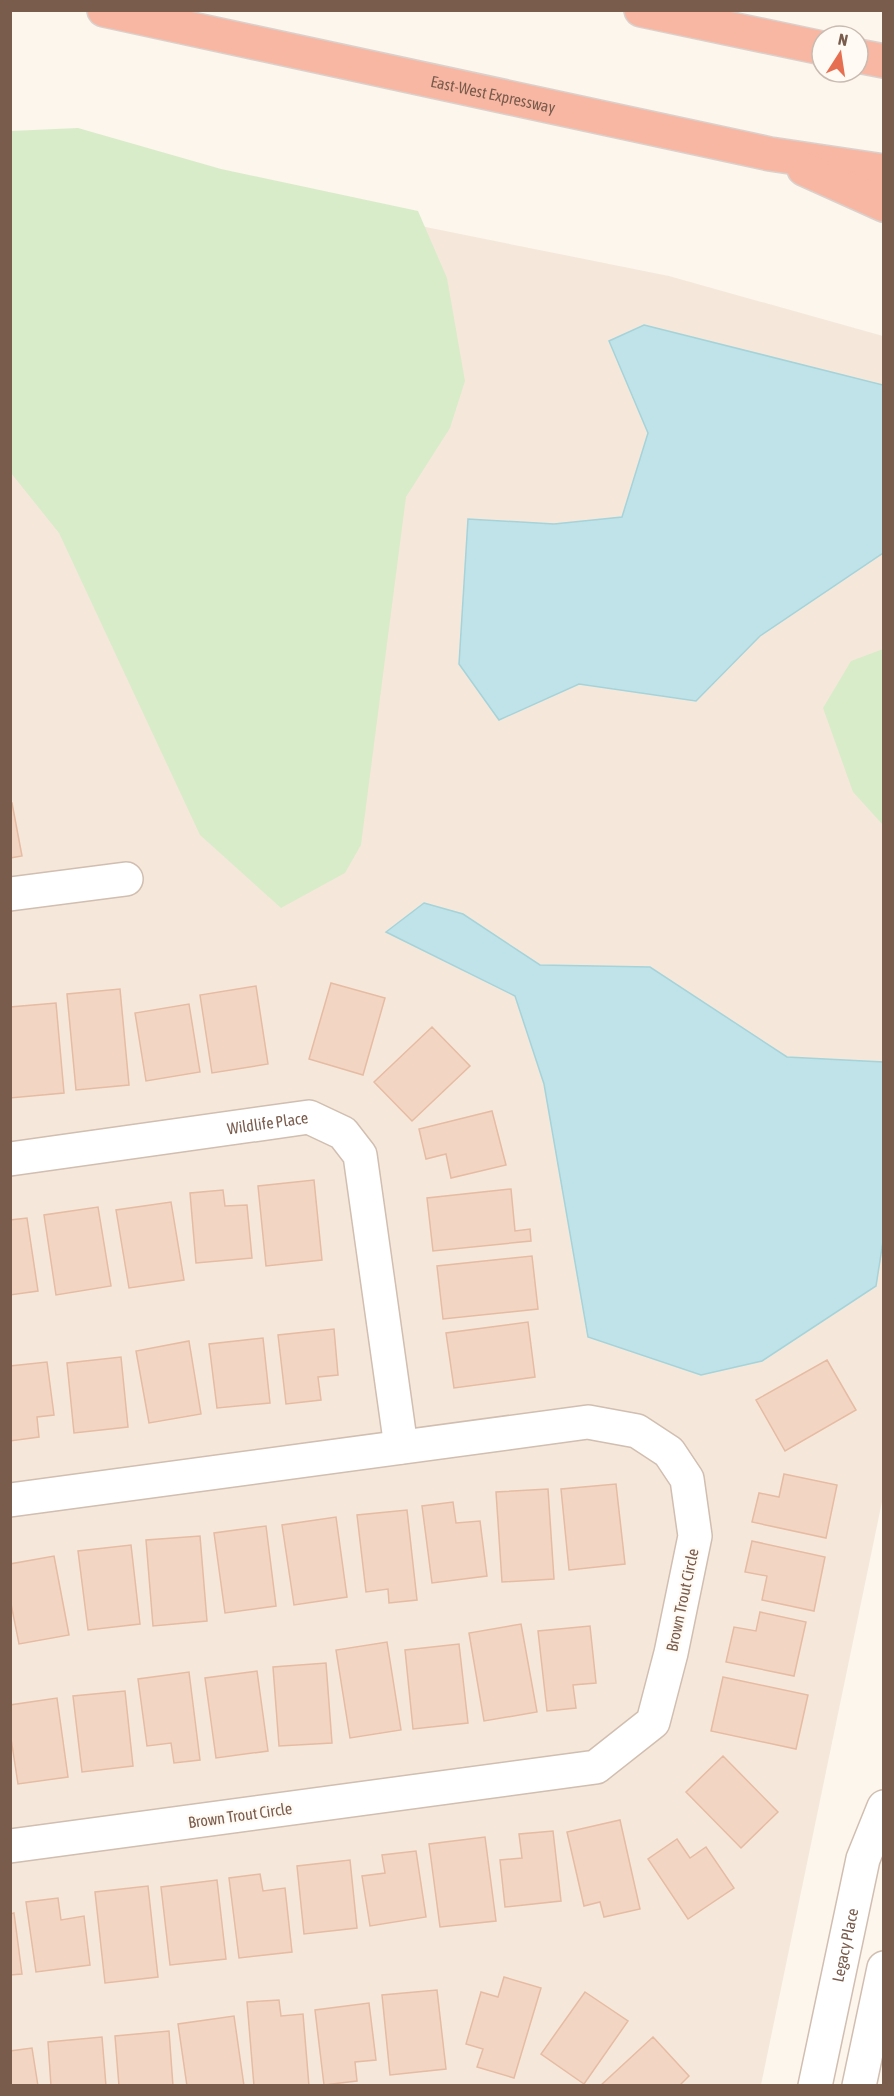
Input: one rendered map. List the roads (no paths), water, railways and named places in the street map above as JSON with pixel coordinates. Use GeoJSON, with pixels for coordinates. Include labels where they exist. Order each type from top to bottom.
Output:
{"type":"FeatureCollection","features":[{"type":"Feature","properties":{"kind":"highway","name":"East-West Expressway"},"geometry":{"type":"LineString","coordinates":[[104,10],[770,154],[884,171]]}},
{"type":"Feature","properties":{"kind":"highway"},"geometry":{"type":"LineString","coordinates":[[641,10],[810,45]]}},
{"type":"Feature","properties":{"kind":"highway"},"geometry":{"type":"LineString","coordinates":[[770,154],[884,205]]}},
{"type":"Feature","properties":{"kind":"street"},"geometry":{"type":"LineString","coordinates":[[10,894],[126,879]]}},
{"type":"Feature","properties":{"kind":"street","name":"Wildlife Place"},"geometry":{"type":"LineString","coordinates":[[10,1159],[309,1117],[343,1133],[360,1155],[401,1447]]}},
{"type":"Feature","properties":{"kind":"street","name":"Brown Trout Circle"},"geometry":{"type":"LineString","coordinates":[[10,1500],[588,1422],[637,1431],[669,1452],[687,1479],[694,1536],[671,1653],[653,1722],[596,1767],[10,1846]]}},
{"type":"Feature","properties":{"kind":"street","name":"Legacy Place"},"geometry":{"type":"LineString","coordinates":[[815,2085],[863,1859],[884,1807]]}},
{"type":"Feature","properties":{"kind":"street"},"geometry":{"type":"LineString","coordinates":[[859,2085],[884,1968]]}},
{"type":"Feature","properties":{"kind":"water"},"geometry":{"type":"Polygon","coordinates":[[[644,325],[883,385],[883,553],[760,636],[696,701],[579,684],[499,720],[459,664],[468,519],[554,524],[622,517],[648,433],[609,341],[644,325]]]}},
{"type":"Feature","properties":{"kind":"water"},"geometry":{"type":"Polygon","coordinates":[[[424,903],[463,914],[540,965],[650,967],[787,1057],[883,1062],[884,1235],[876,1286],[762,1361],[701,1375],[588,1337],[544,1084],[515,996],[386,932],[424,903]]]}}]}
